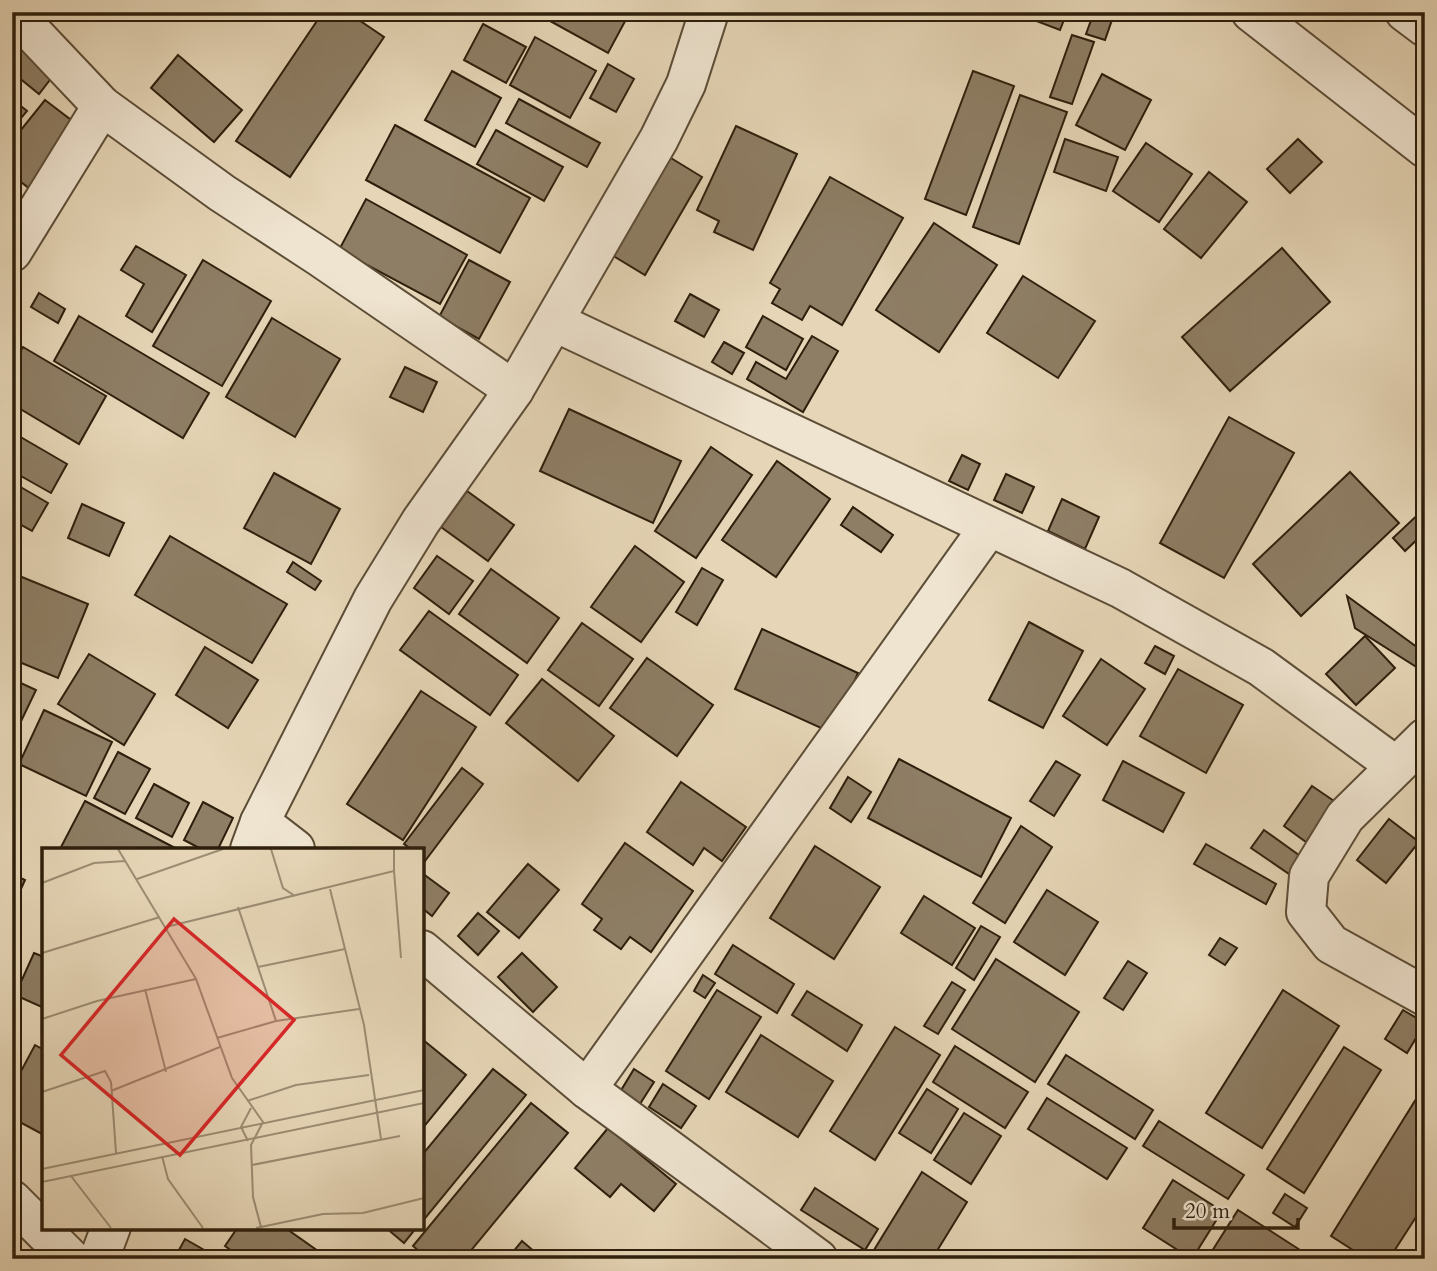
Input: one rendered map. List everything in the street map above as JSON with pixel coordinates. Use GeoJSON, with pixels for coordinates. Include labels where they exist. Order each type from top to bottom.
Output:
{"type":"FeatureCollection","features":[{"type":"Feature","properties":{"kind":"street"},"geometry":{"type":"LineString","coordinates":[[13,12],[102,106],[222,193],[514,390]]}},
{"type":"Feature","properties":{"kind":"street"},"geometry":{"type":"LineString","coordinates":[[292,848],[255,836],[373,599],[421,521],[514,390],[659,139],[686,84],[709,12]]}},
{"type":"Feature","properties":{"kind":"street"},"geometry":{"type":"LineString","coordinates":[[1251,12],[1425,148]]}},
{"type":"Feature","properties":{"kind":"street"},"geometry":{"type":"LineString","coordinates":[[1405,12],[1425,27]]}},
{"type":"Feature","properties":{"kind":"street"},"geometry":{"type":"LineString","coordinates":[[12,252],[102,106]]}},
{"type":"Feature","properties":{"kind":"street"},"geometry":{"type":"LineString","coordinates":[[555,322],[1120,588],[1261,667],[1396,766]]}},
{"type":"Feature","properties":{"kind":"street"},"geometry":{"type":"LineString","coordinates":[[587,1089],[989,527]]}},
{"type":"Feature","properties":{"kind":"street"},"geometry":{"type":"LineString","coordinates":[[1425,738],[1345,817],[1309,876],[1306,912],[1331,944],[1425,996]]}},
{"type":"Feature","properties":{"kind":"street"},"geometry":{"type":"LineString","coordinates":[[424,952],[587,1089],[818,1259]]}},
{"type":"Feature","properties":{"kind":"street"},"geometry":{"type":"LineString","coordinates":[[12,1200],[71,1259]]}},
{"type":"Feature","properties":{"kind":"street"},"geometry":{"type":"LineString","coordinates":[[99,1259],[110,1229]]}},
{"type":"Feature","properties":{"kind":"building"},"geometry":{"type":"Polygon","coordinates":[[[323,12],[347,12],[384,37],[290,177],[236,141],[323,12]]]}},
{"type":"Feature","properties":{"kind":"building"},"geometry":{"type":"Polygon","coordinates":[[[543,12],[630,12],[608,53],[541,16],[543,12]]]}},
{"type":"Feature","properties":{"kind":"building"},"geometry":{"type":"Polygon","coordinates":[[[1067,12],[1060,30],[1018,14],[1067,12]]]}},
{"type":"Feature","properties":{"kind":"building"},"geometry":{"type":"Polygon","coordinates":[[[1094,12],[1114,14],[1105,40],[1086,34],[1094,12]]]}},
{"type":"Feature","properties":{"kind":"building"},"geometry":{"type":"Polygon","coordinates":[[[483,24],[526,47],[506,83],[464,60],[483,24]]]}},
{"type":"Feature","properties":{"kind":"building"},"geometry":{"type":"Polygon","coordinates":[[[1072,35],[1094,42],[1072,104],[1050,97],[1072,35]]]}},
{"type":"Feature","properties":{"kind":"building"},"geometry":{"type":"Polygon","coordinates":[[[535,37],[596,71],[570,118],[510,85],[535,37]]]}},
{"type":"Feature","properties":{"kind":"building"},"geometry":{"type":"Polygon","coordinates":[[[13,38],[56,72],[39,94],[12,72],[13,38]]]}},
{"type":"Feature","properties":{"kind":"building"},"geometry":{"type":"Polygon","coordinates":[[[178,55],[242,110],[214,142],[151,88],[178,55]]]}},
{"type":"Feature","properties":{"kind":"building"},"geometry":{"type":"Polygon","coordinates":[[[608,64],[634,79],[616,112],[590,98],[608,64]]]}},
{"type":"Feature","properties":{"kind":"building"},"geometry":{"type":"Polygon","coordinates":[[[452,71],[501,98],[475,147],[425,120],[452,71]]]}},
{"type":"Feature","properties":{"kind":"building"},"geometry":{"type":"Polygon","coordinates":[[[973,71],[1014,86],[966,215],[925,199],[973,71]]]}},
{"type":"Feature","properties":{"kind":"building"},"geometry":{"type":"Polygon","coordinates":[[[1102,74],[1151,100],[1125,150],[1076,125],[1102,74]]]}},
{"type":"Feature","properties":{"kind":"building"},"geometry":{"type":"Polygon","coordinates":[[[1020,95],[1067,112],[1019,244],[973,227],[1020,95]]]}},
{"type":"Feature","properties":{"kind":"building"},"geometry":{"type":"Polygon","coordinates":[[[12,99],[27,111],[12,129],[12,99]]]}},
{"type":"Feature","properties":{"kind":"building"},"geometry":{"type":"Polygon","coordinates":[[[519,99],[600,143],[587,167],[506,123],[519,99]]]}},
{"type":"Feature","properties":{"kind":"building"},"geometry":{"type":"Polygon","coordinates":[[[45,100],[79,126],[30,189],[12,175],[12,141],[45,100]]]}},
{"type":"Feature","properties":{"kind":"building"},"geometry":{"type":"Polygon","coordinates":[[[395,125],[530,198],[500,253],[366,180],[395,125]]]}},
{"type":"Feature","properties":{"kind":"building"},"geometry":{"type":"Polygon","coordinates":[[[736,126],[797,154],[753,250],[714,232],[719,221],[697,210],[736,126]]]}},
{"type":"Feature","properties":{"kind":"building"},"geometry":{"type":"Polygon","coordinates":[[[496,130],[563,167],[544,201],[477,164],[496,130]]]}},
{"type":"Feature","properties":{"kind":"building"},"geometry":{"type":"Polygon","coordinates":[[[1065,139],[1118,157],[1106,191],[1054,172],[1065,139]]]}},
{"type":"Feature","properties":{"kind":"building"},"geometry":{"type":"Polygon","coordinates":[[[1298,139],[1322,162],[1290,193],[1267,169],[1298,139]]]}},
{"type":"Feature","properties":{"kind":"building"},"geometry":{"type":"Polygon","coordinates":[[[1146,143],[1192,174],[1159,222],[1113,191],[1146,143]]]}},
{"type":"Feature","properties":{"kind":"building"},"geometry":{"type":"Polygon","coordinates":[[[666,155],[702,177],[645,275],[610,254],[666,155]]]}},
{"type":"Feature","properties":{"kind":"building"},"geometry":{"type":"Polygon","coordinates":[[[1209,172],[1247,202],[1201,258],[1164,229],[1209,172]]]}},
{"type":"Feature","properties":{"kind":"building"},"geometry":{"type":"Polygon","coordinates":[[[830,177],[903,218],[842,325],[810,306],[802,320],[772,303],[780,289],[770,283],[830,177]]]}},
{"type":"Feature","properties":{"kind":"building"},"geometry":{"type":"Polygon","coordinates":[[[366,199],[467,255],[440,304],[339,250],[366,199]]]}},
{"type":"Feature","properties":{"kind":"building"},"geometry":{"type":"Polygon","coordinates":[[[934,223],[997,265],[939,352],[876,310],[934,223]]]}},
{"type":"Feature","properties":{"kind":"building"},"geometry":{"type":"Polygon","coordinates":[[[136,246],[186,275],[152,332],[126,316],[144,284],[121,270],[136,246]]]}},
{"type":"Feature","properties":{"kind":"building"},"geometry":{"type":"Polygon","coordinates":[[[1282,248],[1330,302],[1230,391],[1182,337],[1282,248]]]}},
{"type":"Feature","properties":{"kind":"building"},"geometry":{"type":"Polygon","coordinates":[[[203,260],[271,301],[222,386],[153,346],[203,260]]]}},
{"type":"Feature","properties":{"kind":"building"},"geometry":{"type":"Polygon","coordinates":[[[469,260],[510,282],[479,339],[439,317],[469,260]]]}},
{"type":"Feature","properties":{"kind":"building"},"geometry":{"type":"Polygon","coordinates":[[[1023,276],[1095,321],[1058,378],[987,333],[1023,276]]]}},
{"type":"Feature","properties":{"kind":"building"},"geometry":{"type":"Polygon","coordinates":[[[39,293],[65,309],[58,323],[31,307],[39,293]]]}},
{"type":"Feature","properties":{"kind":"building"},"geometry":{"type":"Polygon","coordinates":[[[690,294],[719,310],[704,337],[675,321],[690,294]]]}},
{"type":"Feature","properties":{"kind":"building"},"geometry":{"type":"Polygon","coordinates":[[[79,316],[209,393],[183,438],[54,361],[79,316]]]}},
{"type":"Feature","properties":{"kind":"building"},"geometry":{"type":"Polygon","coordinates":[[[763,316],[803,339],[786,370],[746,347],[763,316]]]}},
{"type":"Feature","properties":{"kind":"building"},"geometry":{"type":"Polygon","coordinates":[[[272,318],[340,359],[295,437],[226,397],[272,318]]]}},
{"type":"Feature","properties":{"kind":"building"},"geometry":{"type":"Polygon","coordinates":[[[812,336],[838,351],[803,412],[747,379],[756,362],[786,379],[812,336]]]}},
{"type":"Feature","properties":{"kind":"building"},"geometry":{"type":"Polygon","coordinates":[[[724,342],[744,353],[732,374],[712,362],[724,342]]]}},
{"type":"Feature","properties":{"kind":"building"},"geometry":{"type":"Polygon","coordinates":[[[23,347],[106,396],[79,444],[12,404],[12,365],[23,347]]]}},
{"type":"Feature","properties":{"kind":"building"},"geometry":{"type":"Polygon","coordinates":[[[405,367],[437,382],[423,412],[390,397],[405,367]]]}},
{"type":"Feature","properties":{"kind":"building"},"geometry":{"type":"Polygon","coordinates":[[[569,409],[681,461],[653,523],[540,471],[569,409]]]}},
{"type":"Feature","properties":{"kind":"building"},"geometry":{"type":"Polygon","coordinates":[[[1229,417],[1294,453],[1224,578],[1160,543],[1229,417]]]}},
{"type":"Feature","properties":{"kind":"building"},"geometry":{"type":"Polygon","coordinates":[[[12,432],[67,464],[51,493],[12,471],[12,432]]]}},
{"type":"Feature","properties":{"kind":"building"},"geometry":{"type":"Polygon","coordinates":[[[711,447],[752,475],[696,558],[655,531],[711,447]]]}},
{"type":"Feature","properties":{"kind":"building"},"geometry":{"type":"Polygon","coordinates":[[[962,455],[980,464],[968,490],[949,481],[962,455]]]}},
{"type":"Feature","properties":{"kind":"building"},"geometry":{"type":"Polygon","coordinates":[[[777,461],[830,499],[776,577],[722,540],[777,461]]]}},
{"type":"Feature","properties":{"kind":"building"},"geometry":{"type":"Polygon","coordinates":[[[1350,472],[1399,523],[1301,616],[1253,564],[1350,472]]]}},
{"type":"Feature","properties":{"kind":"building"},"geometry":{"type":"Polygon","coordinates":[[[274,473],[340,509],[311,564],[244,528],[274,473]]]}},
{"type":"Feature","properties":{"kind":"building"},"geometry":{"type":"Polygon","coordinates":[[[1006,474],[1034,487],[1022,513],[994,500],[1006,474]]]}},
{"type":"Feature","properties":{"kind":"building"},"geometry":{"type":"Polygon","coordinates":[[[12,482],[48,503],[32,531],[12,520],[12,482]]]}},
{"type":"Feature","properties":{"kind":"building"},"geometry":{"type":"Polygon","coordinates":[[[467,491],[514,525],[488,561],[441,527],[467,491]]]}},
{"type":"Feature","properties":{"kind":"building"},"geometry":{"type":"Polygon","coordinates":[[[1062,499],[1099,517],[1085,549],[1048,531],[1062,499]]]}},
{"type":"Feature","properties":{"kind":"building"},"geometry":{"type":"Polygon","coordinates":[[[82,504],[124,523],[109,556],[68,538],[82,504]]]}},
{"type":"Feature","properties":{"kind":"building"},"geometry":{"type":"Polygon","coordinates":[[[853,507],[893,535],[881,552],[841,525],[853,507]]]}},
{"type":"Feature","properties":{"kind":"building"},"geometry":{"type":"Polygon","coordinates":[[[1425,508],[1425,532],[1405,551],[1393,538],[1425,508]]]}},
{"type":"Feature","properties":{"kind":"building"},"geometry":{"type":"Polygon","coordinates":[[[170,536],[287,604],[252,663],[135,595],[170,536]]]}},
{"type":"Feature","properties":{"kind":"building"},"geometry":{"type":"Polygon","coordinates":[[[635,546],[684,582],[641,642],[591,607],[635,546]]]}},
{"type":"Feature","properties":{"kind":"building"},"geometry":{"type":"Polygon","coordinates":[[[437,556],[473,581],[449,614],[414,588],[437,556]]]}},
{"type":"Feature","properties":{"kind":"building"},"geometry":{"type":"Polygon","coordinates":[[[293,562],[321,581],[315,590],[287,572],[293,562]]]}},
{"type":"Feature","properties":{"kind":"building"},"geometry":{"type":"Polygon","coordinates":[[[702,568],[723,580],[697,625],[676,612],[702,568]]]}},
{"type":"Feature","properties":{"kind":"building"},"geometry":{"type":"Polygon","coordinates":[[[491,569],[559,618],[527,663],[459,614],[491,569]]]}},
{"type":"Feature","properties":{"kind":"building"},"geometry":{"type":"Polygon","coordinates":[[[12,573],[88,604],[58,678],[12,659],[12,573]]]}},
{"type":"Feature","properties":{"kind":"building"},"geometry":{"type":"Polygon","coordinates":[[[1347,596],[1425,653],[1425,661],[1418,668],[1355,628],[1347,596]]]}},
{"type":"Feature","properties":{"kind":"building"},"geometry":{"type":"Polygon","coordinates":[[[429,611],[518,675],[490,715],[400,650],[429,611]]]}},
{"type":"Feature","properties":{"kind":"building"},"geometry":{"type":"Polygon","coordinates":[[[1029,622],[1083,651],[1043,728],[989,700],[1029,622]]]}},
{"type":"Feature","properties":{"kind":"building"},"geometry":{"type":"Polygon","coordinates":[[[582,623],[633,659],[599,706],[548,670],[582,623]]]}},
{"type":"Feature","properties":{"kind":"building"},"geometry":{"type":"Polygon","coordinates":[[[762,629],[858,673],[832,733],[735,689],[762,629]]]}},
{"type":"Feature","properties":{"kind":"building"},"geometry":{"type":"Polygon","coordinates":[[[1365,636],[1395,668],[1356,705],[1326,674],[1365,636]]]}},
{"type":"Feature","properties":{"kind":"building"},"geometry":{"type":"Polygon","coordinates":[[[1155,646],[1174,656],[1165,674],[1145,663],[1155,646]]]}},
{"type":"Feature","properties":{"kind":"building"},"geometry":{"type":"Polygon","coordinates":[[[205,647],[258,680],[228,728],[176,695],[205,647]]]}},
{"type":"Feature","properties":{"kind":"building"},"geometry":{"type":"Polygon","coordinates":[[[89,654],[155,694],[124,745],[58,704],[89,654]]]}},
{"type":"Feature","properties":{"kind":"building"},"geometry":{"type":"Polygon","coordinates":[[[647,658],[713,705],[677,756],[610,708],[647,658]]]}},
{"type":"Feature","properties":{"kind":"building"},"geometry":{"type":"Polygon","coordinates":[[[1101,659],[1145,689],[1107,745],[1063,716],[1101,659]]]}},
{"type":"Feature","properties":{"kind":"building"},"geometry":{"type":"Polygon","coordinates":[[[1178,669],[1243,705],[1206,773],[1140,736],[1178,669]]]}},
{"type":"Feature","properties":{"kind":"building"},"geometry":{"type":"Polygon","coordinates":[[[12,679],[36,690],[12,740],[12,679]]]}},
{"type":"Feature","properties":{"kind":"building"},"geometry":{"type":"Polygon","coordinates":[[[542,679],[614,736],[578,781],[506,723],[542,679]]]}},
{"type":"Feature","properties":{"kind":"building"},"geometry":{"type":"Polygon","coordinates":[[[421,691],[476,727],[403,840],[347,804],[421,691]]]}},
{"type":"Feature","properties":{"kind":"building"},"geometry":{"type":"Polygon","coordinates":[[[44,710],[112,742],[86,796],[19,764],[44,710]]]}},
{"type":"Feature","properties":{"kind":"building"},"geometry":{"type":"Polygon","coordinates":[[[118,752],[150,769],[125,814],[94,798],[118,752]]]}},
{"type":"Feature","properties":{"kind":"building"},"geometry":{"type":"Polygon","coordinates":[[[899,759],[1011,818],[981,877],[868,818],[899,759]]]}},
{"type":"Feature","properties":{"kind":"building"},"geometry":{"type":"Polygon","coordinates":[[[1056,761],[1080,775],[1054,816],[1030,801],[1056,761]]]}},
{"type":"Feature","properties":{"kind":"building"},"geometry":{"type":"Polygon","coordinates":[[[1123,761],[1184,793],[1163,832],[1103,800],[1123,761]]]}},
{"type":"Feature","properties":{"kind":"building"},"geometry":{"type":"Polygon","coordinates":[[[462,768],[483,784],[425,861],[424,848],[410,848],[404,844],[462,768]]]}},
{"type":"Feature","properties":{"kind":"building"},"geometry":{"type":"Polygon","coordinates":[[[848,777],[871,792],[851,822],[830,808],[848,777]]]}},
{"type":"Feature","properties":{"kind":"building"},"geometry":{"type":"Polygon","coordinates":[[[681,782],[746,827],[722,861],[704,848],[693,865],[647,832],[681,782]]]}},
{"type":"Feature","properties":{"kind":"building"},"geometry":{"type":"Polygon","coordinates":[[[154,784],[189,803],[172,837],[136,818],[154,784]]]}},
{"type":"Feature","properties":{"kind":"building"},"geometry":{"type":"Polygon","coordinates":[[[1312,786],[1334,801],[1306,842],[1284,826],[1312,786]]]}},
{"type":"Feature","properties":{"kind":"building"},"geometry":{"type":"Polygon","coordinates":[[[85,801],[175,848],[61,848],[85,801]]]}},
{"type":"Feature","properties":{"kind":"building"},"geometry":{"type":"Polygon","coordinates":[[[203,802],[233,818],[218,848],[199,848],[184,840],[203,802]]]}},
{"type":"Feature","properties":{"kind":"building"},"geometry":{"type":"Polygon","coordinates":[[[1389,819],[1419,842],[1386,883],[1357,860],[1389,819]]]}},
{"type":"Feature","properties":{"kind":"building"},"geometry":{"type":"Polygon","coordinates":[[[1021,826],[1052,847],[1005,923],[973,903],[1021,826]]]}},
{"type":"Feature","properties":{"kind":"building"},"geometry":{"type":"Polygon","coordinates":[[[1264,830],[1303,858],[1292,876],[1251,848],[1264,830]]]}},
{"type":"Feature","properties":{"kind":"building"},"geometry":{"type":"Polygon","coordinates":[[[625,843],[693,891],[651,952],[630,937],[621,949],[594,930],[602,919],[582,904],[625,843]]]}},
{"type":"Feature","properties":{"kind":"building"},"geometry":{"type":"Polygon","coordinates":[[[1206,844],[1276,884],[1266,904],[1194,864],[1206,844]]]}},
{"type":"Feature","properties":{"kind":"building"},"geometry":{"type":"Polygon","coordinates":[[[815,846],[880,887],[834,959],[770,918],[815,846]]]}},
{"type":"Feature","properties":{"kind":"building"},"geometry":{"type":"Polygon","coordinates":[[[528,864],[559,890],[519,938],[487,912],[528,864]]]}},
{"type":"Feature","properties":{"kind":"building"},"geometry":{"type":"Polygon","coordinates":[[[12,874],[25,880],[12,909],[12,874]]]}},
{"type":"Feature","properties":{"kind":"building"},"geometry":{"type":"Polygon","coordinates":[[[424,874],[449,893],[432,916],[424,910],[424,874]]]}},
{"type":"Feature","properties":{"kind":"building"},"geometry":{"type":"Polygon","coordinates":[[[1047,890],[1098,922],[1065,975],[1014,942],[1047,890]]]}},
{"type":"Feature","properties":{"kind":"building"},"geometry":{"type":"Polygon","coordinates":[[[924,896],[975,928],[952,965],[901,933],[924,896]]]}},
{"type":"Feature","properties":{"kind":"building"},"geometry":{"type":"Polygon","coordinates":[[[478,913],[499,931],[478,955],[458,936],[478,913]]]}},
{"type":"Feature","properties":{"kind":"building"},"geometry":{"type":"Polygon","coordinates":[[[981,926],[1000,937],[974,980],[956,968],[981,926]]]}},
{"type":"Feature","properties":{"kind":"building"},"geometry":{"type":"Polygon","coordinates":[[[1220,938],[1237,948],[1225,965],[1209,955],[1220,938]]]}},
{"type":"Feature","properties":{"kind":"building"},"geometry":{"type":"Polygon","coordinates":[[[733,945],[794,984],[777,1013],[715,974],[733,945]]]}},
{"type":"Feature","properties":{"kind":"building"},"geometry":{"type":"Polygon","coordinates":[[[34,953],[42,956],[42,1007],[15,995],[34,953]]]}},
{"type":"Feature","properties":{"kind":"building"},"geometry":{"type":"Polygon","coordinates":[[[522,953],[557,987],[533,1012],[498,977],[522,953]]]}},
{"type":"Feature","properties":{"kind":"building"},"geometry":{"type":"Polygon","coordinates":[[[996,959],[1079,1012],[1035,1082],[952,1029],[996,959]]]}},
{"type":"Feature","properties":{"kind":"building"},"geometry":{"type":"Polygon","coordinates":[[[1128,961],[1147,973],[1123,1010],[1104,998],[1128,961]]]}},
{"type":"Feature","properties":{"kind":"building"},"geometry":{"type":"Polygon","coordinates":[[[703,975],[715,983],[705,998],[694,991],[703,975]]]}},
{"type":"Feature","properties":{"kind":"building"},"geometry":{"type":"Polygon","coordinates":[[[952,982],[965,990],[938,1034],[924,1026],[952,982]]]}},
{"type":"Feature","properties":{"kind":"building"},"geometry":{"type":"Polygon","coordinates":[[[717,990],[761,1017],[709,1099],[666,1071],[717,990]]]}},
{"type":"Feature","properties":{"kind":"building"},"geometry":{"type":"Polygon","coordinates":[[[1283,990],[1339,1026],[1262,1148],[1206,1113],[1283,990]]]}},
{"type":"Feature","properties":{"kind":"building"},"geometry":{"type":"Polygon","coordinates":[[[807,991],[862,1025],[847,1051],[792,1015],[807,991]]]}},
{"type":"Feature","properties":{"kind":"building"},"geometry":{"type":"Polygon","coordinates":[[[1403,1010],[1425,1023],[1407,1053],[1385,1039],[1403,1010]]]}},
{"type":"Feature","properties":{"kind":"building"},"geometry":{"type":"Polygon","coordinates":[[[895,1027],[940,1055],[875,1160],[830,1131],[895,1027]]]}},
{"type":"Feature","properties":{"kind":"building"},"geometry":{"type":"Polygon","coordinates":[[[761,1035],[833,1081],[798,1137],[726,1092],[761,1035]]]}},
{"type":"Feature","properties":{"kind":"building"},"geometry":{"type":"Polygon","coordinates":[[[424,1041],[466,1075],[424,1127],[424,1041]]]}},
{"type":"Feature","properties":{"kind":"building"},"geometry":{"type":"Polygon","coordinates":[[[35,1045],[42,1049],[42,1134],[12,1118],[12,1088],[35,1045]]]}},
{"type":"Feature","properties":{"kind":"building"},"geometry":{"type":"Polygon","coordinates":[[[955,1046],[1028,1092],[1005,1128],[933,1082],[955,1046]]]}},
{"type":"Feature","properties":{"kind":"building"},"geometry":{"type":"Polygon","coordinates":[[[1344,1047],[1381,1070],[1304,1193],[1267,1169],[1344,1047]]]}},
{"type":"Feature","properties":{"kind":"building"},"geometry":{"type":"Polygon","coordinates":[[[1066,1055],[1153,1110],[1135,1139],[1048,1084],[1066,1055]]]}},
{"type":"Feature","properties":{"kind":"building"},"geometry":{"type":"Polygon","coordinates":[[[493,1069],[526,1095],[424,1220],[424,1153],[493,1069]]]}},
{"type":"Feature","properties":{"kind":"building"},"geometry":{"type":"Polygon","coordinates":[[[634,1069],[654,1082],[640,1104],[620,1092],[634,1069]]]}},
{"type":"Feature","properties":{"kind":"building"},"geometry":{"type":"Polygon","coordinates":[[[663,1084],[696,1106],[681,1128],[649,1107],[663,1084]]]}},
{"type":"Feature","properties":{"kind":"building"},"geometry":{"type":"Polygon","coordinates":[[[927,1089],[958,1109],[931,1153],[899,1133],[927,1089]]]}},
{"type":"Feature","properties":{"kind":"building"},"geometry":{"type":"Polygon","coordinates":[[[1421,1091],[1425,1093],[1425,1203],[1389,1259],[1367,1259],[1331,1236],[1421,1091]]]}},
{"type":"Feature","properties":{"kind":"building"},"geometry":{"type":"Polygon","coordinates":[[[1047,1098],[1127,1148],[1107,1179],[1028,1129],[1047,1098]]]}},
{"type":"Feature","properties":{"kind":"building"},"geometry":{"type":"Polygon","coordinates":[[[531,1103],[568,1133],[464,1259],[428,1259],[413,1246],[531,1103]]]}},
{"type":"Feature","properties":{"kind":"building"},"geometry":{"type":"Polygon","coordinates":[[[964,1113],[1001,1136],[971,1184],[934,1160],[964,1113]]]}},
{"type":"Feature","properties":{"kind":"building"},"geometry":{"type":"Polygon","coordinates":[[[1159,1121],[1244,1175],[1228,1199],[1143,1146],[1159,1121]]]}},
{"type":"Feature","properties":{"kind":"building"},"geometry":{"type":"Polygon","coordinates":[[[608,1128],[676,1184],[654,1211],[621,1184],[610,1197],[575,1168],[608,1128]]]}},
{"type":"Feature","properties":{"kind":"building"},"geometry":{"type":"Polygon","coordinates":[[[922,1172],[967,1202],[932,1259],[888,1259],[874,1250],[922,1172]]]}},
{"type":"Feature","properties":{"kind":"building"},"geometry":{"type":"Polygon","coordinates":[[[1173,1180],[1222,1211],[1192,1259],[1143,1228],[1173,1180]]]}},
{"type":"Feature","properties":{"kind":"building"},"geometry":{"type":"Polygon","coordinates":[[[815,1188],[878,1229],[865,1250],[801,1210],[815,1188]]]}},
{"type":"Feature","properties":{"kind":"building"},"geometry":{"type":"Polygon","coordinates":[[[1285,1194],[1307,1208],[1295,1227],[1273,1213],[1285,1194]]]}},
{"type":"Feature","properties":{"kind":"building"},"geometry":{"type":"Polygon","coordinates":[[[1238,1210],[1314,1259],[1207,1259],[1238,1210]]]}},
{"type":"Feature","properties":{"kind":"building"},"geometry":{"type":"Polygon","coordinates":[[[237,1229],[287,1229],[325,1256],[324,1259],[243,1259],[225,1246],[237,1229]]]}},
{"type":"Feature","properties":{"kind":"building"},"geometry":{"type":"Polygon","coordinates":[[[387,1229],[415,1229],[404,1243],[387,1229]]]}},
{"type":"Feature","properties":{"kind":"building"},"geometry":{"type":"Polygon","coordinates":[[[185,1239],[220,1259],[174,1259],[185,1239]]]}},
{"type":"Feature","properties":{"kind":"building"},"geometry":{"type":"Polygon","coordinates":[[[522,1241],[543,1259],[507,1259],[522,1241]]]}}]}
